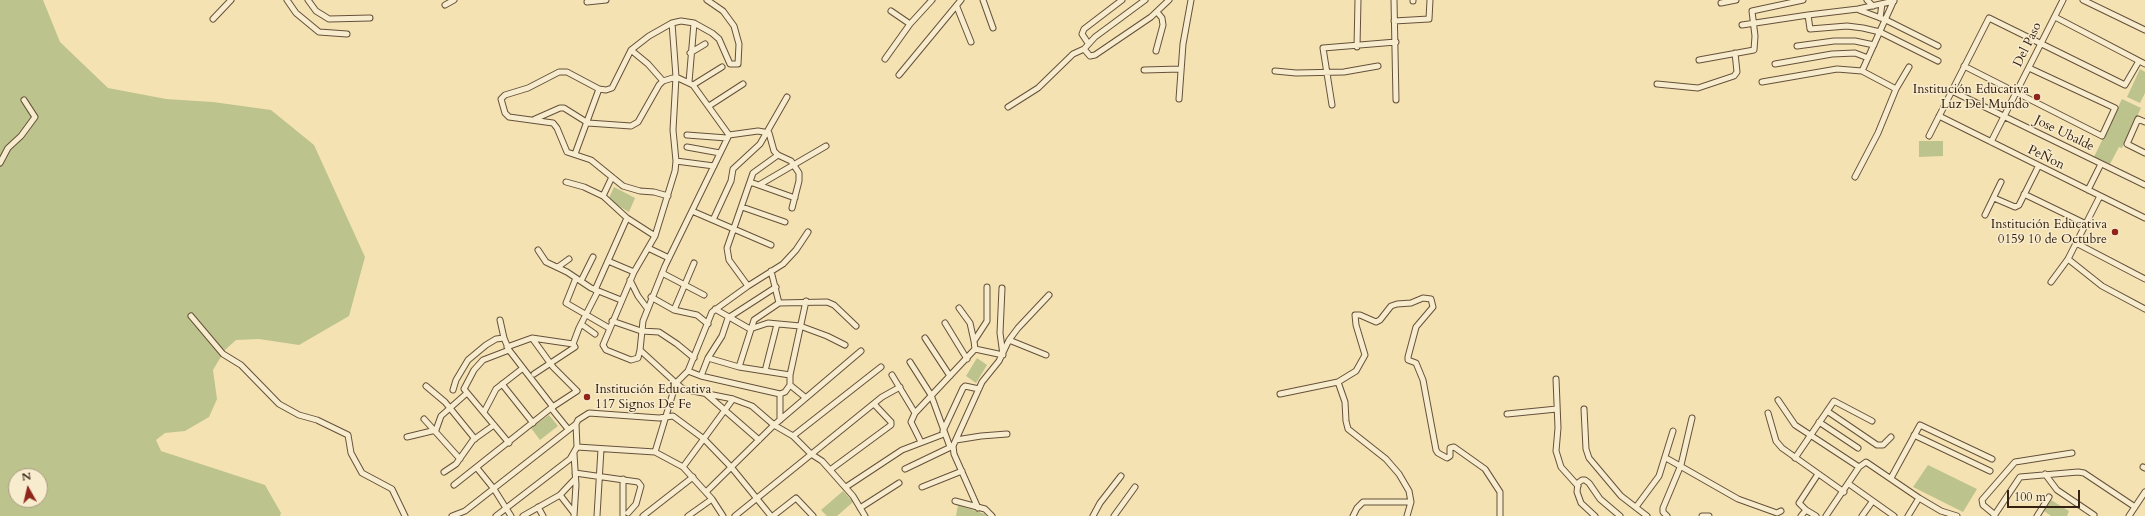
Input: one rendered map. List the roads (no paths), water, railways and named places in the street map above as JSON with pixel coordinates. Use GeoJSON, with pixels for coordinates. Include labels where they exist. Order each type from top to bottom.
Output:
{"type":"FeatureCollection","features":[{"type":"Feature","properties":{"kind":"street"},"geometry":{"type":"LineString","coordinates":[[213,19],[231,0]]}},
{"type":"Feature","properties":{"kind":"street"},"geometry":{"type":"LineString","coordinates":[[287,0],[296,13],[319,32],[347,34]]}},
{"type":"Feature","properties":{"kind":"street"},"geometry":{"type":"LineString","coordinates":[[308,0],[316,11],[329,19],[370,18]]}},
{"type":"Feature","properties":{"kind":"street"},"geometry":{"type":"LineString","coordinates":[[445,5],[454,0]]}},
{"type":"Feature","properties":{"kind":"street"},"geometry":{"type":"LineString","coordinates":[[587,1],[606,0]]}},
{"type":"Feature","properties":{"kind":"street"},"geometry":{"type":"LineString","coordinates":[[668,196],[629,188],[612,177],[591,160],[565,150],[554,123],[509,117],[505,113],[501,99],[504,95],[528,88],[559,72],[567,72],[606,90],[615,85],[630,50],[648,36],[672,22],[681,21],[694,23],[712,33],[719,39],[730,64],[738,64],[739,44],[734,26],[723,11],[706,0]]}},
{"type":"Feature","properties":{"kind":"street"},"geometry":{"type":"LineString","coordinates":[[885,58],[910,24],[932,0]]}},
{"type":"Feature","properties":{"kind":"street"},"geometry":{"type":"LineString","coordinates":[[899,75],[957,7],[961,0]]}},
{"type":"Feature","properties":{"kind":"street"},"geometry":{"type":"LineString","coordinates":[[983,0],[993,28]]}},
{"type":"Feature","properties":{"kind":"street"},"geometry":{"type":"LineString","coordinates":[[1088,43],[1082,34],[1084,29],[1122,0]]}},
{"type":"Feature","properties":{"kind":"street"},"geometry":{"type":"LineString","coordinates":[[1008,107],[1038,88],[1073,54],[1084,49],[1088,43],[1145,0]]}},
{"type":"Feature","properties":{"kind":"street"},"geometry":{"type":"LineString","coordinates":[[1084,49],[1090,56],[1095,55],[1157,12],[1170,0]]}},
{"type":"Feature","properties":{"kind":"street"},"geometry":{"type":"LineString","coordinates":[[1179,99],[1180,69],[1191,0]]}},
{"type":"Feature","properties":{"kind":"street"},"geometry":{"type":"LineString","coordinates":[[1357,47],[1358,0]]}},
{"type":"Feature","properties":{"kind":"street"},"geometry":{"type":"LineString","coordinates":[[1394,0],[1396,100]]}},
{"type":"Feature","properties":{"kind":"street"},"geometry":{"type":"LineString","coordinates":[[1394,21],[1429,18],[1430,0]]}},
{"type":"Feature","properties":{"kind":"street"},"geometry":{"type":"LineString","coordinates":[[1721,3],[1735,0]]}},
{"type":"Feature","properties":{"kind":"street"},"geometry":{"type":"LineString","coordinates":[[1699,60],[1754,50],[1754,23],[1752,11],[1804,0]]}},
{"type":"Feature","properties":{"kind":"street"},"geometry":{"type":"LineString","coordinates":[[1867,0],[1873,6]]}},
{"type":"Feature","properties":{"kind":"street"},"geometry":{"type":"LineString","coordinates":[[1742,25],[1858,9],[1894,0]]}},
{"type":"Feature","properties":{"kind":"street"},"geometry":{"type":"LineString","coordinates":[[1862,71],[1894,0]]}},
{"type":"Feature","properties":{"kind":"street","name":"Del Paso"},"geometry":{"type":"LineString","coordinates":[[1991,142],[2005,118],[2063,0]]}},
{"type":"Feature","properties":{"kind":"street"},"geometry":{"type":"LineString","coordinates":[[2083,0],[2145,30]]}},
{"type":"Feature","properties":{"kind":"street"},"geometry":{"type":"LineString","coordinates":[[1880,18],[1882,4]]}},
{"type":"Feature","properties":{"kind":"street"},"geometry":{"type":"LineString","coordinates":[[957,7],[971,42]]}},
{"type":"Feature","properties":{"kind":"street"},"geometry":{"type":"LineString","coordinates":[[1858,9],[1886,20],[1938,46]]}},
{"type":"Feature","properties":{"kind":"street"},"geometry":{"type":"LineString","coordinates":[[892,10],[910,24]]}},
{"type":"Feature","properties":{"kind":"street"},"geometry":{"type":"LineString","coordinates":[[1156,51],[1164,26],[1162,18],[1157,12]]}},
{"type":"Feature","properties":{"kind":"street"},"geometry":{"type":"LineString","coordinates":[[1808,15],[1810,29],[1847,26],[1880,32],[1938,61]]}},
{"type":"Feature","properties":{"kind":"street"},"geometry":{"type":"LineString","coordinates":[[2055,17],[2145,64]]}},
{"type":"Feature","properties":{"kind":"street"},"geometry":{"type":"LineString","coordinates":[[1929,136],[1989,18],[2125,85],[2139,61]]}},
{"type":"Feature","properties":{"kind":"street"},"geometry":{"type":"LineString","coordinates":[[672,22],[676,77],[673,130],[676,161],[668,196],[655,236],[634,272],[621,300],[603,345],[606,350],[631,360],[638,358],[641,331],[651,297],[728,137]]}},
{"type":"Feature","properties":{"kind":"street"},"geometry":{"type":"LineString","coordinates":[[691,83],[690,53],[694,23]]}},
{"type":"Feature","properties":{"kind":"street"},"geometry":{"type":"LineString","coordinates":[[1797,46],[1841,41],[1855,41],[1874,45]]}},
{"type":"Feature","properties":{"kind":"street"},"geometry":{"type":"LineString","coordinates":[[1332,105],[1323,48],[1357,47],[1376,43],[1396,42]]}},
{"type":"Feature","properties":{"kind":"street"},"geometry":{"type":"LineString","coordinates":[[690,53],[705,44]]}},
{"type":"Feature","properties":{"kind":"street"},"geometry":{"type":"LineString","coordinates":[[630,50],[648,64],[663,81]]}},
{"type":"Feature","properties":{"kind":"street"},"geometry":{"type":"LineString","coordinates":[[1657,84],[1698,88],[1734,76],[1737,72],[1735,53]]}},
{"type":"Feature","properties":{"kind":"street"},"geometry":{"type":"LineString","coordinates":[[1775,64],[1832,54],[1855,53],[1868,58]]}},
{"type":"Feature","properties":{"kind":"street"},"geometry":{"type":"LineString","coordinates":[[1275,71],[1296,73],[1349,72],[1378,66]]}},
{"type":"Feature","properties":{"kind":"street"},"geometry":{"type":"LineString","coordinates":[[1964,66],[2102,136],[2115,108],[2029,68]]}},
{"type":"Feature","properties":{"kind":"street"},"geometry":{"type":"LineString","coordinates":[[691,83],[722,67]]}},
{"type":"Feature","properties":{"kind":"street"},"geometry":{"type":"LineString","coordinates":[[1855,177],[1878,133],[1896,89],[1909,67]]}},
{"type":"Feature","properties":{"kind":"street"},"geometry":{"type":"LineString","coordinates":[[1144,70],[1180,69]]}},
{"type":"Feature","properties":{"kind":"street"},"geometry":{"type":"LineString","coordinates":[[1762,82],[1836,69],[1862,71],[1896,89]]}},
{"type":"Feature","properties":{"kind":"street"},"geometry":{"type":"LineString","coordinates":[[532,120],[560,108],[564,108],[588,123],[631,126],[638,122],[663,81],[676,77],[691,83],[709,106],[728,137]]}},
{"type":"Feature","properties":{"kind":"street"},"geometry":{"type":"LineString","coordinates":[[709,106],[743,84]]}},
{"type":"Feature","properties":{"kind":"street"},"geometry":{"type":"LineString","coordinates":[[575,154],[588,123],[599,88]]}},
{"type":"Feature","properties":{"kind":"street","name":"Jose Ubalde"},"geometry":{"type":"LineString","coordinates":[[1952,91],[2145,185]]}},
{"type":"Feature","properties":{"kind":"street"},"geometry":{"type":"LineString","coordinates":[[713,220],[731,181],[733,169],[760,144],[787,97]]}},
{"type":"Feature","properties":{"kind":"street"},"geometry":{"type":"LineString","coordinates":[[0,163],[8,148],[22,136],[35,117],[24,100]]}},
{"type":"Feature","properties":{"kind":"street","name":"PeÑon"},"geometry":{"type":"LineString","coordinates":[[1939,116],[2145,218]]}},
{"type":"Feature","properties":{"kind":"street"},"geometry":{"type":"LineString","coordinates":[[2145,122],[2138,119],[2127,144],[2145,153]]}},
{"type":"Feature","properties":{"kind":"street"},"geometry":{"type":"LineString","coordinates":[[687,135],[728,137],[758,131],[767,132]]}},
{"type":"Feature","properties":{"kind":"street"},"geometry":{"type":"LineString","coordinates":[[767,132],[774,151],[794,164],[799,172],[799,181],[792,208]]}},
{"type":"Feature","properties":{"kind":"street"},"geometry":{"type":"LineString","coordinates":[[759,185],[826,146]]}},
{"type":"Feature","properties":{"kind":"street"},"geometry":{"type":"LineString","coordinates":[[687,147],[720,153]]}},
{"type":"Feature","properties":{"kind":"street"},"geometry":{"type":"LineString","coordinates":[[748,286],[726,254],[727,248],[756,169],[778,155]]}},
{"type":"Feature","properties":{"kind":"street"},"geometry":{"type":"LineString","coordinates":[[676,161],[714,166]]}},
{"type":"Feature","properties":{"kind":"street"},"geometry":{"type":"LineString","coordinates":[[2088,190],[2101,164]]}},
{"type":"Feature","properties":{"kind":"street"},"geometry":{"type":"LineString","coordinates":[[1994,198],[2015,207],[2019,205],[2038,166]]}},
{"type":"Feature","properties":{"kind":"street"},"geometry":{"type":"LineString","coordinates":[[603,196],[612,177]]}},
{"type":"Feature","properties":{"kind":"street"},"geometry":{"type":"LineString","coordinates":[[566,182],[584,187],[603,196],[628,218],[655,236]]}},
{"type":"Feature","properties":{"kind":"street"},"geometry":{"type":"LineString","coordinates":[[750,182],[794,198]]}},
{"type":"Feature","properties":{"kind":"street"},"geometry":{"type":"LineString","coordinates":[[1985,215],[2002,182]]}},
{"type":"Feature","properties":{"kind":"street"},"geometry":{"type":"LineString","coordinates":[[2024,194],[2086,224]]}},
{"type":"Feature","properties":{"kind":"street"},"geometry":{"type":"LineString","coordinates":[[2051,282],[2068,259],[2100,196]]}},
{"type":"Feature","properties":{"kind":"street"},"geometry":{"type":"LineString","coordinates":[[742,206],[785,222]]}},
{"type":"Feature","properties":{"kind":"street"},"geometry":{"type":"LineString","coordinates":[[692,211],[770,245]]}},
{"type":"Feature","properties":{"kind":"street"},"geometry":{"type":"LineString","coordinates":[[534,374],[574,348],[581,324],[586,316],[608,261],[628,218]]}},
{"type":"Feature","properties":{"kind":"street"},"geometry":{"type":"LineString","coordinates":[[654,452],[676,383],[688,371],[712,312],[748,286],[783,264],[796,250],[808,232]]}},
{"type":"Feature","properties":{"kind":"street"},"geometry":{"type":"LineString","coordinates":[[2076,244],[2145,279]]}},
{"type":"Feature","properties":{"kind":"street"},"geometry":{"type":"LineString","coordinates":[[648,248],[669,258]]}},
{"type":"Feature","properties":{"kind":"street"},"geometry":{"type":"LineString","coordinates":[[538,250],[546,262],[581,282],[621,300]]}},
{"type":"Feature","properties":{"kind":"street"},"geometry":{"type":"LineString","coordinates":[[581,282],[593,257]]}},
{"type":"Feature","properties":{"kind":"street"},"geometry":{"type":"LineString","coordinates":[[558,268],[569,259]]}},
{"type":"Feature","properties":{"kind":"street"},"geometry":{"type":"LineString","coordinates":[[2068,259],[2102,286],[2145,309]]}},
{"type":"Feature","properties":{"kind":"street"},"geometry":{"type":"LineString","coordinates":[[608,261],[634,272]]}},
{"type":"Feature","properties":{"kind":"street"},"geometry":{"type":"LineString","coordinates":[[674,310],[694,263]]}},
{"type":"Feature","properties":{"kind":"street"},"geometry":{"type":"LineString","coordinates":[[771,271],[779,303]]}},
{"type":"Feature","properties":{"kind":"street"},"geometry":{"type":"LineString","coordinates":[[662,273],[684,286],[704,295]]}},
{"type":"Feature","properties":{"kind":"street"},"geometry":{"type":"LineString","coordinates":[[576,278],[565,302],[586,316],[609,328]]}},
{"type":"Feature","properties":{"kind":"street"},"geometry":{"type":"LineString","coordinates":[[630,280],[638,296],[647,308]]}},
{"type":"Feature","properties":{"kind":"street"},"geometry":{"type":"LineString","coordinates":[[701,376],[708,358],[722,336],[728,318],[776,287]]}},
{"type":"Feature","properties":{"kind":"street"},"geometry":{"type":"LineString","coordinates":[[974,341],[986,323],[987,287]]}},
{"type":"Feature","properties":{"kind":"street"},"geometry":{"type":"LineString","coordinates":[[1002,288],[1000,333],[1003,355]]}},
{"type":"Feature","properties":{"kind":"street"},"geometry":{"type":"LineString","coordinates":[[905,469],[951,447],[956,440],[979,389],[1003,355],[1009,340],[1018,328],[1049,295]]}},
{"type":"Feature","properties":{"kind":"street"},"geometry":{"type":"LineString","coordinates":[[651,297],[674,310],[697,315],[708,324]]}},
{"type":"Feature","properties":{"kind":"street"},"geometry":{"type":"LineString","coordinates":[[1280,394],[1338,382],[1356,370],[1364,360],[1365,355],[1356,325],[1355,315],[1360,315],[1376,322],[1380,320],[1392,306],[1411,303],[1423,298],[1431,299],[1433,307],[1416,327],[1408,360],[1416,363],[1423,380],[1436,450],[1447,458],[1450,456],[1450,448],[1454,447],[1485,469],[1500,492],[1500,516]]}},
{"type":"Feature","properties":{"kind":"street"},"geometry":{"type":"LineString","coordinates":[[688,371],[701,376],[780,394],[785,392],[790,385],[790,375],[806,301]]}},
{"type":"Feature","properties":{"kind":"street"},"geometry":{"type":"LineString","coordinates":[[739,367],[754,320],[779,303],[806,301],[827,302],[834,305],[856,326]]}},
{"type":"Feature","properties":{"kind":"street"},"geometry":{"type":"LineString","coordinates":[[921,442],[911,422],[915,413],[975,349],[970,324],[959,308]]}},
{"type":"Feature","properties":{"kind":"street"},"geometry":{"type":"LineString","coordinates":[[716,309],[728,318],[750,329],[768,323],[800,326],[827,336],[845,345]]}},
{"type":"Feature","properties":{"kind":"street"},"geometry":{"type":"LineString","coordinates":[[191,316],[223,354],[241,365],[279,404],[299,416],[317,420],[348,435],[351,453],[362,473],[392,489],[405,516]]}},
{"type":"Feature","properties":{"kind":"street"},"geometry":{"type":"LineString","coordinates":[[500,320],[508,348],[568,428]]}},
{"type":"Feature","properties":{"kind":"street"},"geometry":{"type":"LineString","coordinates":[[612,321],[641,331],[651,330],[659,332],[674,341],[694,358]]}},
{"type":"Feature","properties":{"kind":"street"},"geometry":{"type":"LineString","coordinates":[[945,323],[967,359]]}},
{"type":"Feature","properties":{"kind":"street"},"geometry":{"type":"LineString","coordinates":[[581,324],[595,334]]}},
{"type":"Feature","properties":{"kind":"street"},"geometry":{"type":"LineString","coordinates":[[765,371],[776,324]]}},
{"type":"Feature","properties":{"kind":"street"},"geometry":{"type":"LineString","coordinates":[[453,390],[456,380],[468,360],[486,345],[496,339],[504,338]]}},
{"type":"Feature","properties":{"kind":"street"},"geometry":{"type":"LineString","coordinates":[[508,443],[484,412],[466,393],[464,387],[474,370],[482,360],[532,338],[574,344]]}},
{"type":"Feature","properties":{"kind":"street"},"geometry":{"type":"LineString","coordinates":[[454,485],[552,408],[577,391],[550,363],[532,338]]}},
{"type":"Feature","properties":{"kind":"street"},"geometry":{"type":"LineString","coordinates":[[925,338],[950,376]]}},
{"type":"Feature","properties":{"kind":"street"},"geometry":{"type":"LineString","coordinates":[[1009,340],[1046,355]]}},
{"type":"Feature","properties":{"kind":"street"},"geometry":{"type":"LineString","coordinates":[[975,349],[1003,355]]}},
{"type":"Feature","properties":{"kind":"street"},"geometry":{"type":"LineString","coordinates":[[640,350],[683,389],[733,399],[752,406],[774,425],[793,436],[811,454],[822,461],[846,487],[865,516]]}},
{"type":"Feature","properties":{"kind":"street"},"geometry":{"type":"LineString","coordinates":[[706,492],[774,425],[861,351]]}},
{"type":"Feature","properties":{"kind":"street"},"geometry":{"type":"LineString","coordinates":[[708,358],[739,367],[790,375]]}},
{"type":"Feature","properties":{"kind":"street"},"geometry":{"type":"LineString","coordinates":[[910,362],[931,395],[943,432],[978,508]]}},
{"type":"Feature","properties":{"kind":"street"},"geometry":{"type":"LineString","coordinates":[[793,436],[881,367]]}},
{"type":"Feature","properties":{"kind":"street"},"geometry":{"type":"LineString","coordinates":[[484,412],[491,398],[502,384],[523,368]]}},
{"type":"Feature","properties":{"kind":"street"},"geometry":{"type":"LineString","coordinates":[[892,374],[915,413]]}},
{"type":"Feature","properties":{"kind":"street"},"geometry":{"type":"LineString","coordinates":[[1556,379],[1556,451],[1561,468],[1578,486]]}},
{"type":"Feature","properties":{"kind":"street"},"geometry":{"type":"LineString","coordinates":[[1338,382],[1345,402],[1348,429],[1386,460],[1399,474],[1409,491],[1410,502],[1407,516]]}},
{"type":"Feature","properties":{"kind":"street"},"geometry":{"type":"LineString","coordinates":[[502,384],[533,423]]}},
{"type":"Feature","properties":{"kind":"street"},"geometry":{"type":"LineString","coordinates":[[790,385],[806,398]]}},
{"type":"Feature","properties":{"kind":"street"},"geometry":{"type":"LineString","coordinates":[[426,386],[449,407],[475,439]]}},
{"type":"Feature","properties":{"kind":"street"},"geometry":{"type":"LineString","coordinates":[[846,487],[902,450],[943,432],[962,388],[965,386],[979,389]]}},
{"type":"Feature","properties":{"kind":"street"},"geometry":{"type":"LineString","coordinates":[[735,516],[755,498],[874,404],[900,387]]}},
{"type":"Feature","properties":{"kind":"street"},"geometry":{"type":"LineString","coordinates":[[704,392],[759,440]]}},
{"type":"Feature","properties":{"kind":"street"},"geometry":{"type":"LineString","coordinates":[[436,430],[441,416],[449,407],[466,393]]}},
{"type":"Feature","properties":{"kind":"street"},"geometry":{"type":"LineString","coordinates":[[780,394],[780,420]]}},
{"type":"Feature","properties":{"kind":"street"},"geometry":{"type":"LineString","coordinates":[[683,467],[733,399]]}},
{"type":"Feature","properties":{"kind":"street"},"geometry":{"type":"LineString","coordinates":[[1778,400],[1795,425],[1811,434],[1859,467]]}},
{"type":"Feature","properties":{"kind":"street"},"geometry":{"type":"LineString","coordinates":[[1795,458],[1834,400],[1872,421]]}},
{"type":"Feature","properties":{"kind":"street"},"geometry":{"type":"LineString","coordinates":[[830,470],[891,425],[891,422],[874,404]]}},
{"type":"Feature","properties":{"kind":"street"},"geometry":{"type":"LineString","coordinates":[[1507,414],[1557,409]]}},
{"type":"Feature","properties":{"kind":"street"},"geometry":{"type":"LineString","coordinates":[[1584,409],[1586,449],[1589,458],[1620,496],[1647,516]]}},
{"type":"Feature","properties":{"kind":"street"},"geometry":{"type":"LineString","coordinates":[[1826,411],[1877,445],[1883,445],[1891,437]]}},
{"type":"Feature","properties":{"kind":"street"},"geometry":{"type":"LineString","coordinates":[[452,516],[464,514],[568,428],[576,424],[578,420],[589,413],[666,418],[673,416],[704,440],[732,468],[755,498],[772,516],[796,498],[813,516]]}},
{"type":"Feature","properties":{"kind":"street"},"geometry":{"type":"LineString","coordinates":[[1768,413],[1776,441],[1795,458],[1844,492]]}},
{"type":"Feature","properties":{"kind":"street"},"geometry":{"type":"LineString","coordinates":[[1663,515],[1663,508],[1681,465],[1692,418]]}},
{"type":"Feature","properties":{"kind":"street"},"geometry":{"type":"LineString","coordinates":[[424,419],[436,430],[460,459]]}},
{"type":"Feature","properties":{"kind":"street"},"geometry":{"type":"LineString","coordinates":[[1819,422],[1858,448]]}},
{"type":"Feature","properties":{"kind":"street"},"geometry":{"type":"LineString","coordinates":[[496,516],[565,464],[574,454],[577,447],[576,424]]}},
{"type":"Feature","properties":{"kind":"street"},"geometry":{"type":"LineString","coordinates":[[444,472],[456,464],[475,439],[494,425]]}},
{"type":"Feature","properties":{"kind":"street"},"geometry":{"type":"LineString","coordinates":[[1890,478],[1920,425],[1992,459]]}},
{"type":"Feature","properties":{"kind":"street"},"geometry":{"type":"LineString","coordinates":[[407,437],[436,430]]}},
{"type":"Feature","properties":{"kind":"street"},"geometry":{"type":"LineString","coordinates":[[1636,507],[1659,476],[1666,458],[1673,431]]}},
{"type":"Feature","properties":{"kind":"street"},"geometry":{"type":"LineString","coordinates":[[956,440],[1007,434]]}},
{"type":"Feature","properties":{"kind":"street"},"geometry":{"type":"LineString","coordinates":[[1914,435],[1990,471]]}},
{"type":"Feature","properties":{"kind":"street"},"geometry":{"type":"LineString","coordinates":[[577,447],[654,452],[683,467],[712,499],[723,516]]}},
{"type":"Feature","properties":{"kind":"street"},"geometry":{"type":"LineString","coordinates":[[597,516],[601,449]]}},
{"type":"Feature","properties":{"kind":"street"},"geometry":{"type":"LineString","coordinates":[[2072,453],[2016,462],[1982,500],[1983,505],[1995,515],[2020,477],[2078,472],[2084,473],[2135,507]]}},
{"type":"Feature","properties":{"kind":"street"},"geometry":{"type":"LineString","coordinates":[[574,454],[574,514]]}},
{"type":"Feature","properties":{"kind":"street"},"geometry":{"type":"LineString","coordinates":[[1666,458],[1681,465],[1738,500],[1777,512],[1781,511]]}},
{"type":"Feature","properties":{"kind":"street"},"geometry":{"type":"LineString","coordinates":[[1826,516],[1844,492],[1859,467],[1866,462],[1870,463],[1919,498],[1945,514],[1957,516]]}},
{"type":"Feature","properties":{"kind":"street"},"geometry":{"type":"LineString","coordinates":[[476,468],[494,489],[511,516]]}},
{"type":"Feature","properties":{"kind":"street"},"geometry":{"type":"LineString","coordinates":[[922,487],[962,471]]}},
{"type":"Feature","properties":{"kind":"street"},"geometry":{"type":"LineString","coordinates":[[575,473],[638,482],[640,486],[636,504],[626,514]]}},
{"type":"Feature","properties":{"kind":"street"},"geometry":{"type":"LineString","coordinates":[[1816,516],[1806,510],[1799,503],[1818,474]]}},
{"type":"Feature","properties":{"kind":"street"},"geometry":{"type":"LineString","coordinates":[[2045,474],[2057,490],[2094,516]]}},
{"type":"Feature","properties":{"kind":"street"},"geometry":{"type":"LineString","coordinates":[[1093,516],[1100,503],[1121,476]]}},
{"type":"Feature","properties":{"kind":"street"},"geometry":{"type":"LineString","coordinates":[[642,516],[692,477]]}},
{"type":"Feature","properties":{"kind":"street"},"geometry":{"type":"LineString","coordinates":[[523,516],[560,495],[575,479]]}},
{"type":"Feature","properties":{"kind":"street"},"geometry":{"type":"LineString","coordinates":[[623,479],[626,514]]}},
{"type":"Feature","properties":{"kind":"street"},"geometry":{"type":"LineString","coordinates":[[1595,516],[1580,503],[1577,492],[1578,483],[1585,480],[1600,499],[1620,516]]}},
{"type":"Feature","properties":{"kind":"street"},"geometry":{"type":"LineString","coordinates":[[860,508],[899,482]]}},
{"type":"Feature","properties":{"kind":"street"},"geometry":{"type":"LineString","coordinates":[[1849,484],[1872,502],[1894,516]]}},
{"type":"Feature","properties":{"kind":"street"},"geometry":{"type":"LineString","coordinates":[[1114,516],[1136,487]]}},
{"type":"Feature","properties":{"kind":"street"},"geometry":{"type":"LineString","coordinates":[[2131,515],[2145,492]]}},
{"type":"Feature","properties":{"kind":"street"},"geometry":{"type":"LineString","coordinates":[[560,495],[574,514]]}},
{"type":"Feature","properties":{"kind":"street"},"geometry":{"type":"LineString","coordinates":[[2039,515],[2049,497]]}},
{"type":"Feature","properties":{"kind":"street"},"geometry":{"type":"LineString","coordinates":[[1908,516],[1919,498]]}},
{"type":"Feature","properties":{"kind":"street"},"geometry":{"type":"LineString","coordinates":[[688,516],[712,499]]}},
{"type":"Feature","properties":{"kind":"street"},"geometry":{"type":"LineString","coordinates":[[955,501],[989,512],[992,516]]}},
{"type":"Feature","properties":{"kind":"street"},"geometry":{"type":"LineString","coordinates":[[1353,516],[1357,508],[1364,502],[1410,502]]}},
{"type":"Feature","properties":{"kind":"street"},"geometry":{"type":"LineString","coordinates":[[1862,516],[1872,502]]}},
{"type":"Feature","properties":{"kind":"street"},"geometry":{"type":"LineString","coordinates":[[538,507],[543,516]]}},
{"type":"Feature","properties":{"kind":"street"},"geometry":{"type":"LineString","coordinates":[[1801,516],[1806,510]]}},
{"type":"Feature","properties":{"kind":"street"},"geometry":{"type":"LineString","coordinates":[[1702,516],[1709,516]]}},
{"type":"Feature","properties":{"kind":"place","name":"Institución Educativa Luz Del Mundo"},"geometry":{"type":"Point","coordinates":[2037,97]}},
{"type":"Feature","properties":{"kind":"place","name":"Institución Educativa 0159 10 de Octubre"},"geometry":{"type":"Point","coordinates":[2115,232]}},
{"type":"Feature","properties":{"kind":"place","name":"Institución Educativa 117 Signos De Fe"},"geometry":{"type":"Point","coordinates":[587,397]}}]}
